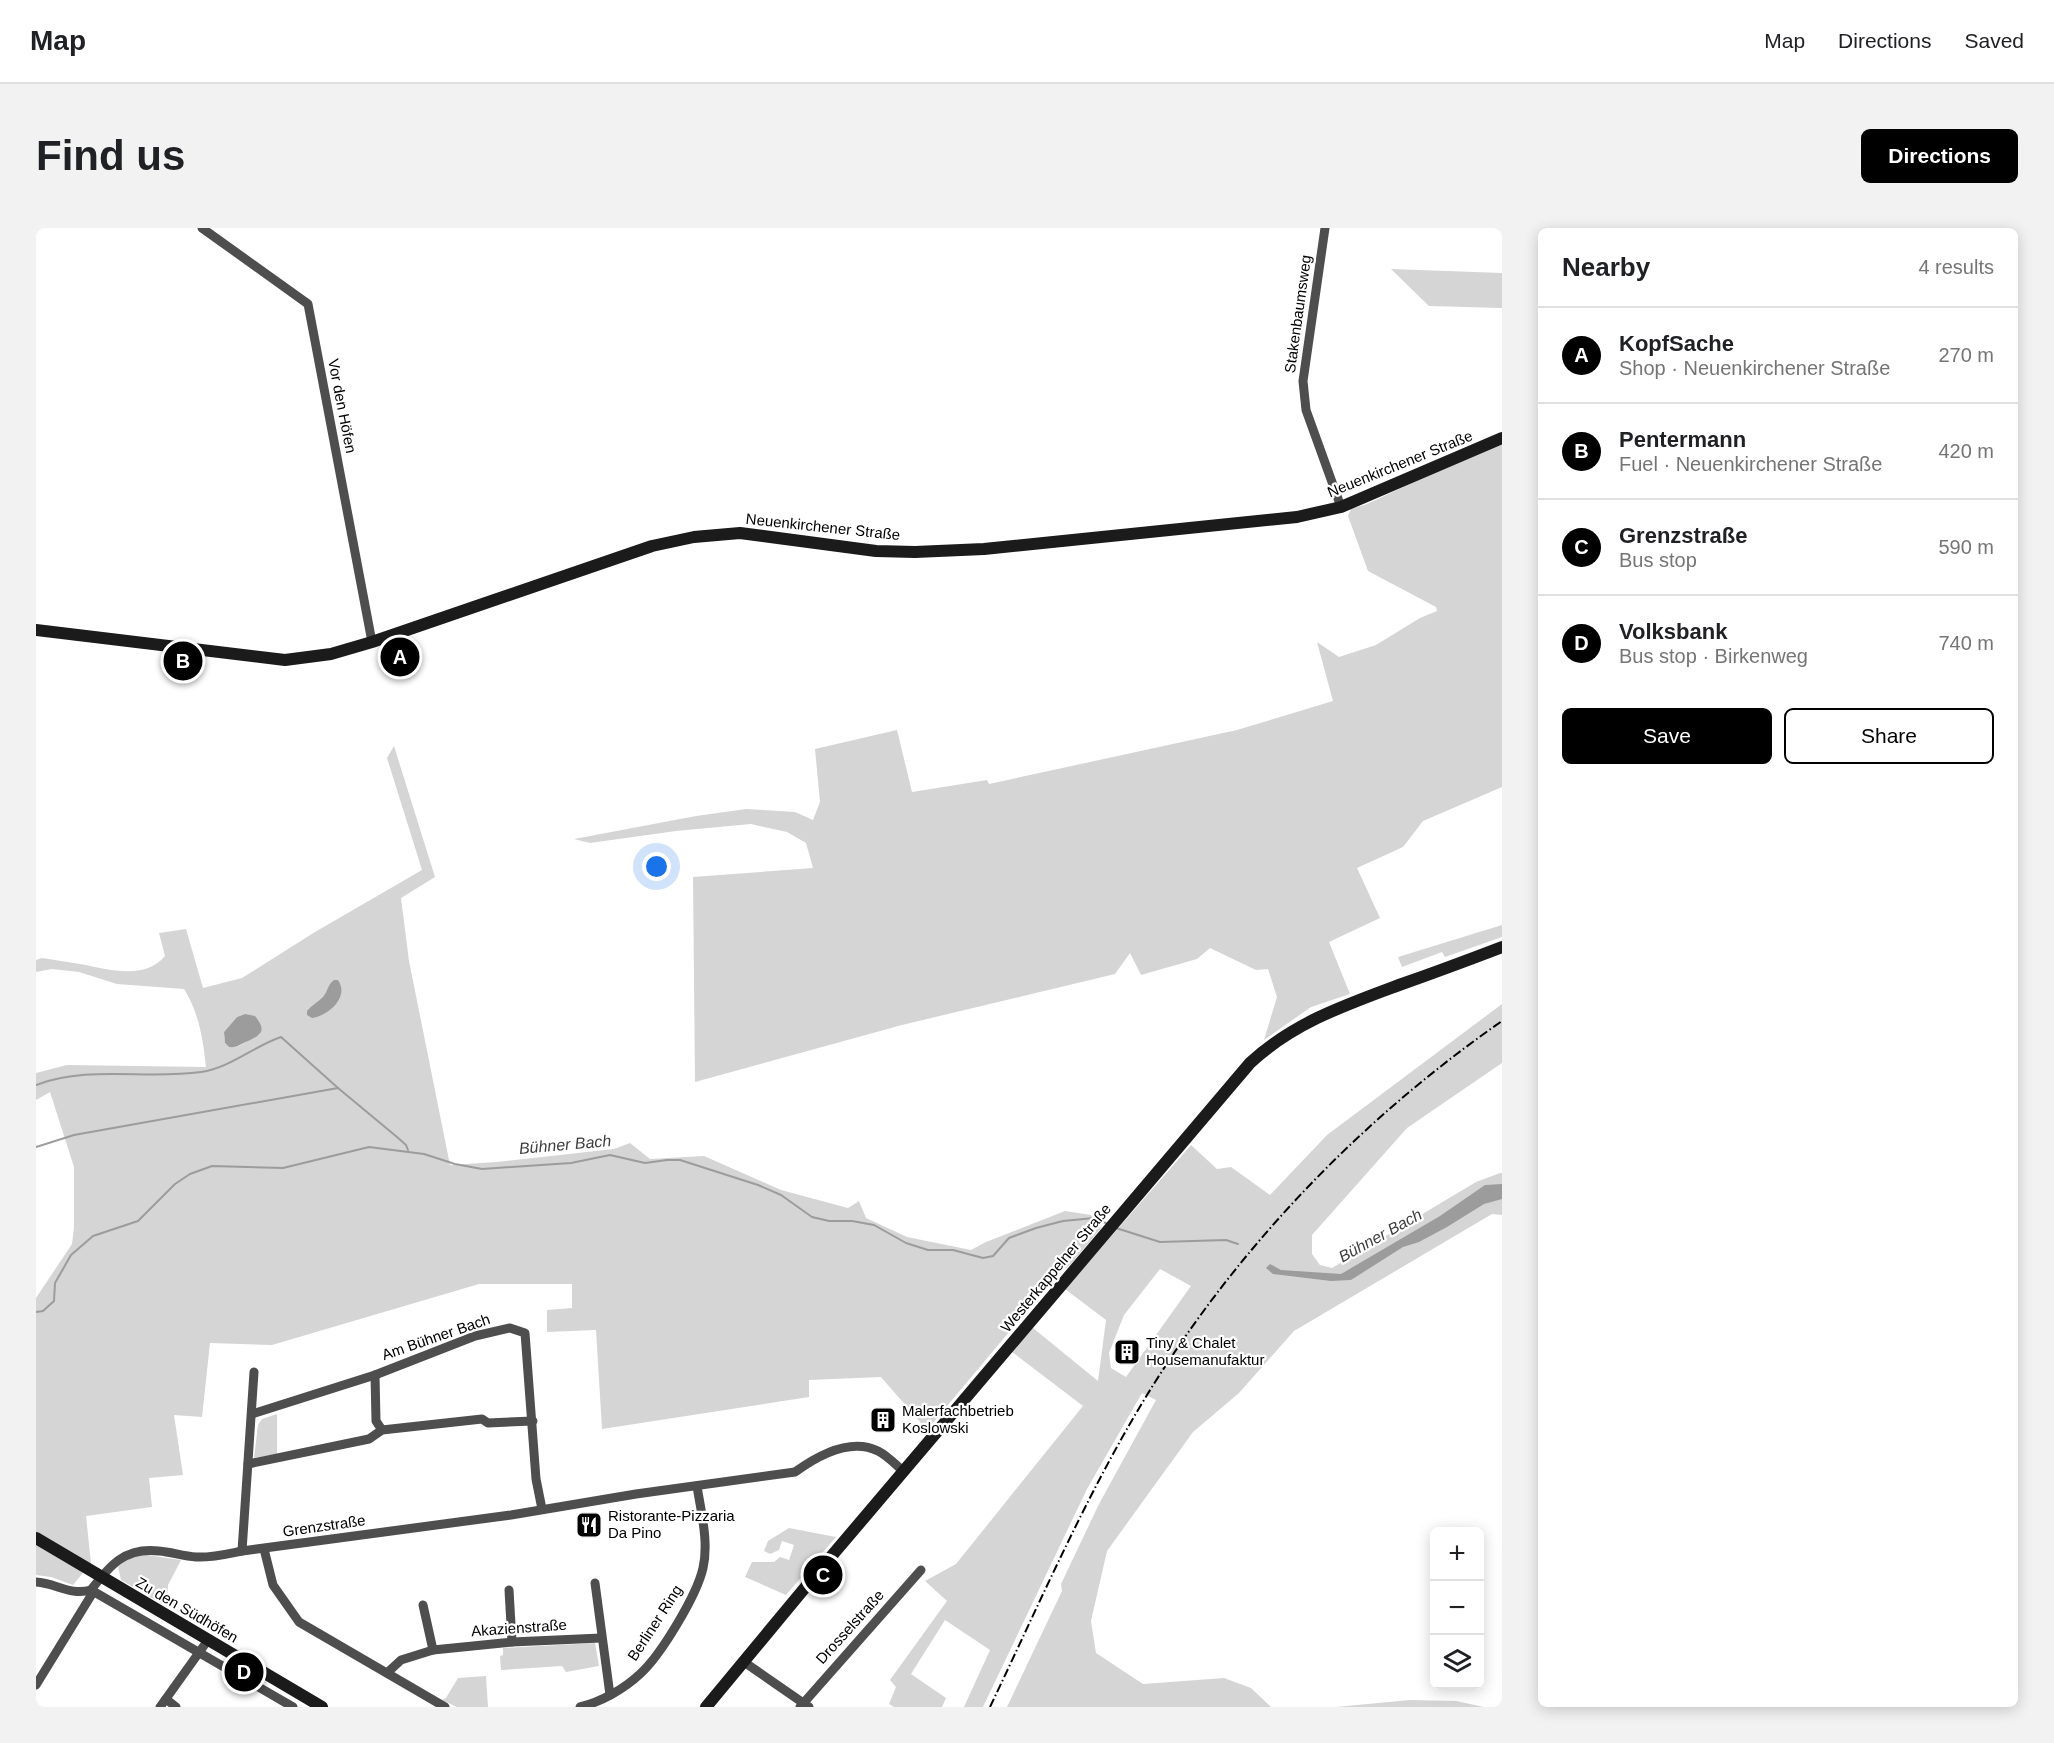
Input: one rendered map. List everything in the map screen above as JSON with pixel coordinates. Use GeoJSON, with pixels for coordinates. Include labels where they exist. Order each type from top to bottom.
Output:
{"type":"FeatureCollection","features":[{"type":"Feature","properties":{"kind":"street","name":"Vor den Höfen"},"geometry":{"type":"LineString","coordinates":[[202,228],[308,304],[372,642]]}},
{"type":"Feature","properties":{"kind":"street","name":"Stakenbaumsweg"},"geometry":{"type":"LineString","coordinates":[[1325,228],[1303,381],[1306,410],[1341,507]]}},
{"type":"Feature","properties":{"kind":"street","name":"Neuenkirchener Straße"},"geometry":{"type":"LineString","coordinates":[[36,630],[285,660],[331,654],[652,546],[694,537],[740,533],[876,551],[915,552],[974,550],[1297,517],[1341,507],[1502,438]]}},
{"type":"Feature","properties":{"kind":"street","name":"Westerkappelner Straße"},"geometry":{"type":"LineString","coordinates":[[706,1707],[1250,1063],[1293,1030],[1329,1012],[1502,947]]}},
{"type":"Feature","properties":{"kind":"street","name":"Am Bühner Bach"},"geometry":{"type":"LineString","coordinates":[[252,1414],[375,1375],[476,1336],[510,1328],[525,1334],[536,1479],[542,1509]]}},
{"type":"Feature","properties":{"kind":"street"},"geometry":{"type":"LineString","coordinates":[[242,1551],[254,1372]]}},
{"type":"Feature","properties":{"kind":"street","name":"Am Bühner Bach"},"geometry":{"type":"LineString","coordinates":[[375,1375],[376,1421],[382,1430]]}},
{"type":"Feature","properties":{"kind":"street"},"geometry":{"type":"LineString","coordinates":[[248,1464],[369,1439],[382,1430],[482,1419],[488,1423],[533,1421]]}},
{"type":"Feature","properties":{"kind":"street","name":"Grenzstraße"},"geometry":{"type":"LineString","coordinates":[[36,1685],[92,1594],[91,1590],[120,1557],[137,1550],[157,1550],[196,1557],[218,1556],[795,1472],[830,1451],[855,1447],[877,1450],[904,1472]]}},
{"type":"Feature","properties":{"kind":"street","name":"Berliner Ring"},"geometry":{"type":"LineString","coordinates":[[584,1706],[610,1695],[640,1674],[662,1646],[689,1604],[704,1568],[705,1532],[697,1486]]}},
{"type":"Feature","properties":{"kind":"street","name":"Zu den Südhöfen"},"geometry":{"type":"LineString","coordinates":[[36,1538],[322,1707]]}},
{"type":"Feature","properties":{"kind":"street"},"geometry":{"type":"LineString","coordinates":[[264,1549],[273,1585],[299,1622],[445,1707]]}},
{"type":"Feature","properties":{"kind":"street","name":"Drosselstraße"},"geometry":{"type":"LineString","coordinates":[[804,1706],[921,1570]]}},
{"type":"Feature","properties":{"kind":"street"},"geometry":{"type":"LineString","coordinates":[[36,1582],[53,1584],[74,1593],[91,1590],[293,1707]]}},
{"type":"Feature","properties":{"kind":"street"},"geometry":{"type":"LineString","coordinates":[[595,1583],[610,1695]]}},
{"type":"Feature","properties":{"kind":"street"},"geometry":{"type":"LineString","coordinates":[[509,1590],[512,1642]]}},
{"type":"Feature","properties":{"kind":"street"},"geometry":{"type":"LineString","coordinates":[[423,1605],[433,1650]]}},
{"type":"Feature","properties":{"kind":"street","name":"Akazienstraße"},"geometry":{"type":"LineString","coordinates":[[387,1673],[401,1660],[433,1650],[512,1642],[601,1638]]}},
{"type":"Feature","properties":{"kind":"street"},"geometry":{"type":"LineString","coordinates":[[176,1707],[163,1703],[208,1640]]}},
{"type":"Feature","properties":{"kind":"street"},"geometry":{"type":"LineString","coordinates":[[744,1662],[804,1706]]}},
{"type":"Feature","properties":{"kind":"shaded area"},"geometry":{"type":"Polygon","coordinates":[[[1391,269],[1502,273],[1502,308],[1429,306],[1391,269]]]}},
{"type":"Feature","properties":{"kind":"shaded area"},"geometry":{"type":"Polygon","coordinates":[[[1502,444],[1502,787],[1423,821],[1403,847],[1357,868],[1380,918],[1329,942],[1350,994],[1311,1007],[1264,1040],[1277,997],[1268,969],[1256,970],[1210,948],[1197,959],[1141,975],[1130,953],[1115,974],[902,1025],[695,1082],[693,877],[813,868],[806,843],[787,832],[751,824],[676,831],[590,843],[574,839],[746,809],[795,812],[813,820],[820,802],[815,749],[897,730],[912,792],[987,780],[989,784],[1237,730],[1333,701],[1317,642],[1339,657],[1376,645],[1420,618],[1437,611],[1436,607],[1368,571],[1348,516],[1351,509],[1367,504],[1485,449],[1502,444]]]}},
{"type":"Feature","properties":{"kind":"shaded area"},"geometry":{"type":"Polygon","coordinates":[[[394,746],[435,877],[401,898],[409,961],[450,1165],[614,1149],[630,1143],[650,1159],[704,1156],[781,1190],[848,1208],[859,1201],[866,1218],[907,1237],[971,1250],[1065,1211],[1091,1215],[1101,1228],[1070,1265],[1047,1282],[1014,1326],[927,1430],[881,1377],[809,1380],[809,1397],[602,1429],[596,1330],[547,1332],[547,1310],[572,1308],[572,1284],[479,1284],[272,1345],[210,1343],[202,1417],[174,1415],[183,1475],[149,1478],[152,1507],[86,1516],[91,1563],[73,1585],[51,1577],[36,1575],[36,1298],[72,1244],[74,1167],[50,1092],[36,1100],[36,1073],[67,1065],[206,1067],[199,1026],[184,989],[117,984],[79,972],[52,969],[36,972],[36,960],[42,958],[114,970],[136,971],[156,964],[165,956],[159,933],[186,929],[203,988],[242,978],[315,932],[422,870],[387,758],[394,746]],[[245,1014],[237,1017],[224,1032],[225,1043],[229,1047],[239,1046],[260,1034],[245,1014]]]}},
{"type":"Feature","properties":{"kind":"shaded area"},"geometry":{"type":"Polygon","coordinates":[[[1502,925],[1502,937],[1445,957],[1442,952],[1402,967],[1398,957],[1502,925]]]}},
{"type":"Feature","properties":{"kind":"shaded area"},"geometry":{"type":"Polygon","coordinates":[[[334,980],[338,980],[341,986],[336,1005],[324,1014],[312,1018],[307,1015],[307,1011],[323,997],[334,980]]]}},
{"type":"Feature","properties":{"kind":"shaded area"},"geometry":{"type":"Polygon","coordinates":[[[1502,1004],[1502,1063],[1407,1128],[1312,1235],[1312,1254],[1320,1265],[1332,1268],[1476,1182],[1500,1173],[1502,1173],[1502,1215],[1492,1214],[1294,1331],[1239,1393],[1193,1432],[1107,1551],[1091,1621],[1096,1653],[1143,1684],[1224,1678],[1251,1688],[1271,1707],[1007,1707],[1062,1591],[1061,1584],[1099,1504],[1156,1400],[1142,1393],[1087,1489],[983,1707],[964,1707],[990,1650],[945,1620],[911,1674],[946,1698],[942,1707],[894,1707],[889,1704],[896,1687],[890,1680],[947,1601],[925,1581],[956,1564],[1083,1406],[1012,1352],[1033,1328],[1098,1381],[1106,1320],[1065,1289],[1191,1145],[1217,1169],[1231,1167],[1270,1195],[1327,1135],[1502,1004]],[[1160,1269],[1124,1315],[1109,1353],[1111,1368],[1126,1377],[1191,1286],[1160,1269]]]}},
{"type":"Feature","properties":{"kind":"shaded area"},"geometry":{"type":"Polygon","coordinates":[[[245,1014],[255,1016],[262,1028],[260,1034],[234,1047],[229,1047],[225,1043],[224,1032],[237,1017],[245,1014]]]}},
{"type":"Feature","properties":{"kind":"shaded area"},"geometry":{"type":"Polygon","coordinates":[[[1502,1184],[1502,1199],[1484,1204],[1419,1242],[1403,1247],[1351,1280],[1331,1281],[1273,1274],[1266,1268],[1270,1264],[1281,1270],[1341,1274],[1440,1216],[1485,1185],[1502,1184]]]}},
{"type":"Feature","properties":{"kind":"shaded area"},"geometry":{"type":"Polygon","coordinates":[[[277,1414],[277,1454],[254,1458],[258,1425],[262,1419],[277,1414]]]}},
{"type":"Feature","properties":{"kind":"shaded area"},"geometry":{"type":"Polygon","coordinates":[[[789,1528],[836,1537],[786,1595],[745,1577],[752,1562],[774,1562],[780,1557],[789,1560],[794,1545],[782,1541],[779,1550],[770,1554],[764,1551],[768,1541],[789,1528]]]}},
{"type":"Feature","properties":{"kind":"shaded area"},"geometry":{"type":"Polygon","coordinates":[[[140,1554],[181,1560],[168,1585],[167,1607],[121,1580],[118,1567],[125,1559],[140,1554]]]}},
{"type":"Feature","properties":{"kind":"shaded area"},"geometry":{"type":"Polygon","coordinates":[[[595,1643],[599,1666],[566,1672],[562,1666],[501,1670],[500,1656],[503,1655],[503,1648],[595,1643]]]}},
{"type":"Feature","properties":{"kind":"shaded area"},"geometry":{"type":"Polygon","coordinates":[[[486,1676],[488,1707],[457,1707],[442,1700],[446,1698],[458,1678],[486,1676]]]}},
{"type":"Feature","properties":{"kind":"shaded area"},"geometry":{"type":"Polygon","coordinates":[[[1410,1700],[1456,1701],[1484,1707],[1336,1707],[1410,1700]]]}},
{"type":"Feature","properties":{"kind":"waterway"},"geometry":{"type":"LineString","coordinates":[[36,1085],[56,1079],[97,1074],[159,1075],[212,1070],[281,1037],[338,1088]]}},
{"type":"Feature","properties":{"kind":"waterway"},"geometry":{"type":"LineString","coordinates":[[36,1147],[74,1135],[338,1088],[397,1137],[408,1150]]}},
{"type":"Feature","properties":{"kind":"waterway","name":"Bühner Bach"},"geometry":{"type":"LineString","coordinates":[[36,1312],[43,1311],[54,1301],[55,1283],[71,1255],[93,1236],[138,1221],[175,1184],[190,1174],[212,1166],[283,1168],[369,1147],[424,1154],[455,1164],[482,1169],[571,1163],[610,1155],[645,1163],[680,1160],[758,1185],[781,1195],[812,1217],[874,1225],[906,1243],[928,1250],[953,1250],[983,1258],[993,1256],[1009,1238],[1036,1228],[1063,1221],[1094,1218],[1108,1224]]}},
{"type":"Feature","properties":{"kind":"waterway","name":"Bühner Bach"},"geometry":{"type":"LineString","coordinates":[[1116,1228],[1160,1242],[1226,1240],[1238,1244]]}},
{"type":"Feature","properties":{"kind":"railway"},"geometry":{"type":"LineString","coordinates":[[990,1707],[1068,1542],[1118,1445],[1154,1383],[1195,1323],[1238,1266],[1285,1211],[1335,1159],[1388,1110],[1502,1021]]}},
{"type":"Feature","properties":{"kind":"place","name":"KopfSache"},"geometry":{"type":"Point","coordinates":[400,657]}},
{"type":"Feature","properties":{"kind":"place","name":"Pentermann"},"geometry":{"type":"Point","coordinates":[183,661]}},
{"type":"Feature","properties":{"kind":"place","name":"Tiny & Chalet Housemanufaktur"},"geometry":{"type":"Point","coordinates":[1127,1352]}},
{"type":"Feature","properties":{"kind":"place","name":"Malerfachbetrieb Koslowski"},"geometry":{"type":"Point","coordinates":[883,1420]}},
{"type":"Feature","properties":{"kind":"place","name":"Ristorante-Pizzaria Da Pino"},"geometry":{"type":"Point","coordinates":[589,1525]}},
{"type":"Feature","properties":{"kind":"place","name":"Grenzstraße"},"geometry":{"type":"Point","coordinates":[823,1575]}},
{"type":"Feature","properties":{"kind":"place","name":"Volksbank"},"geometry":{"type":"Point","coordinates":[244,1672]}}]}
